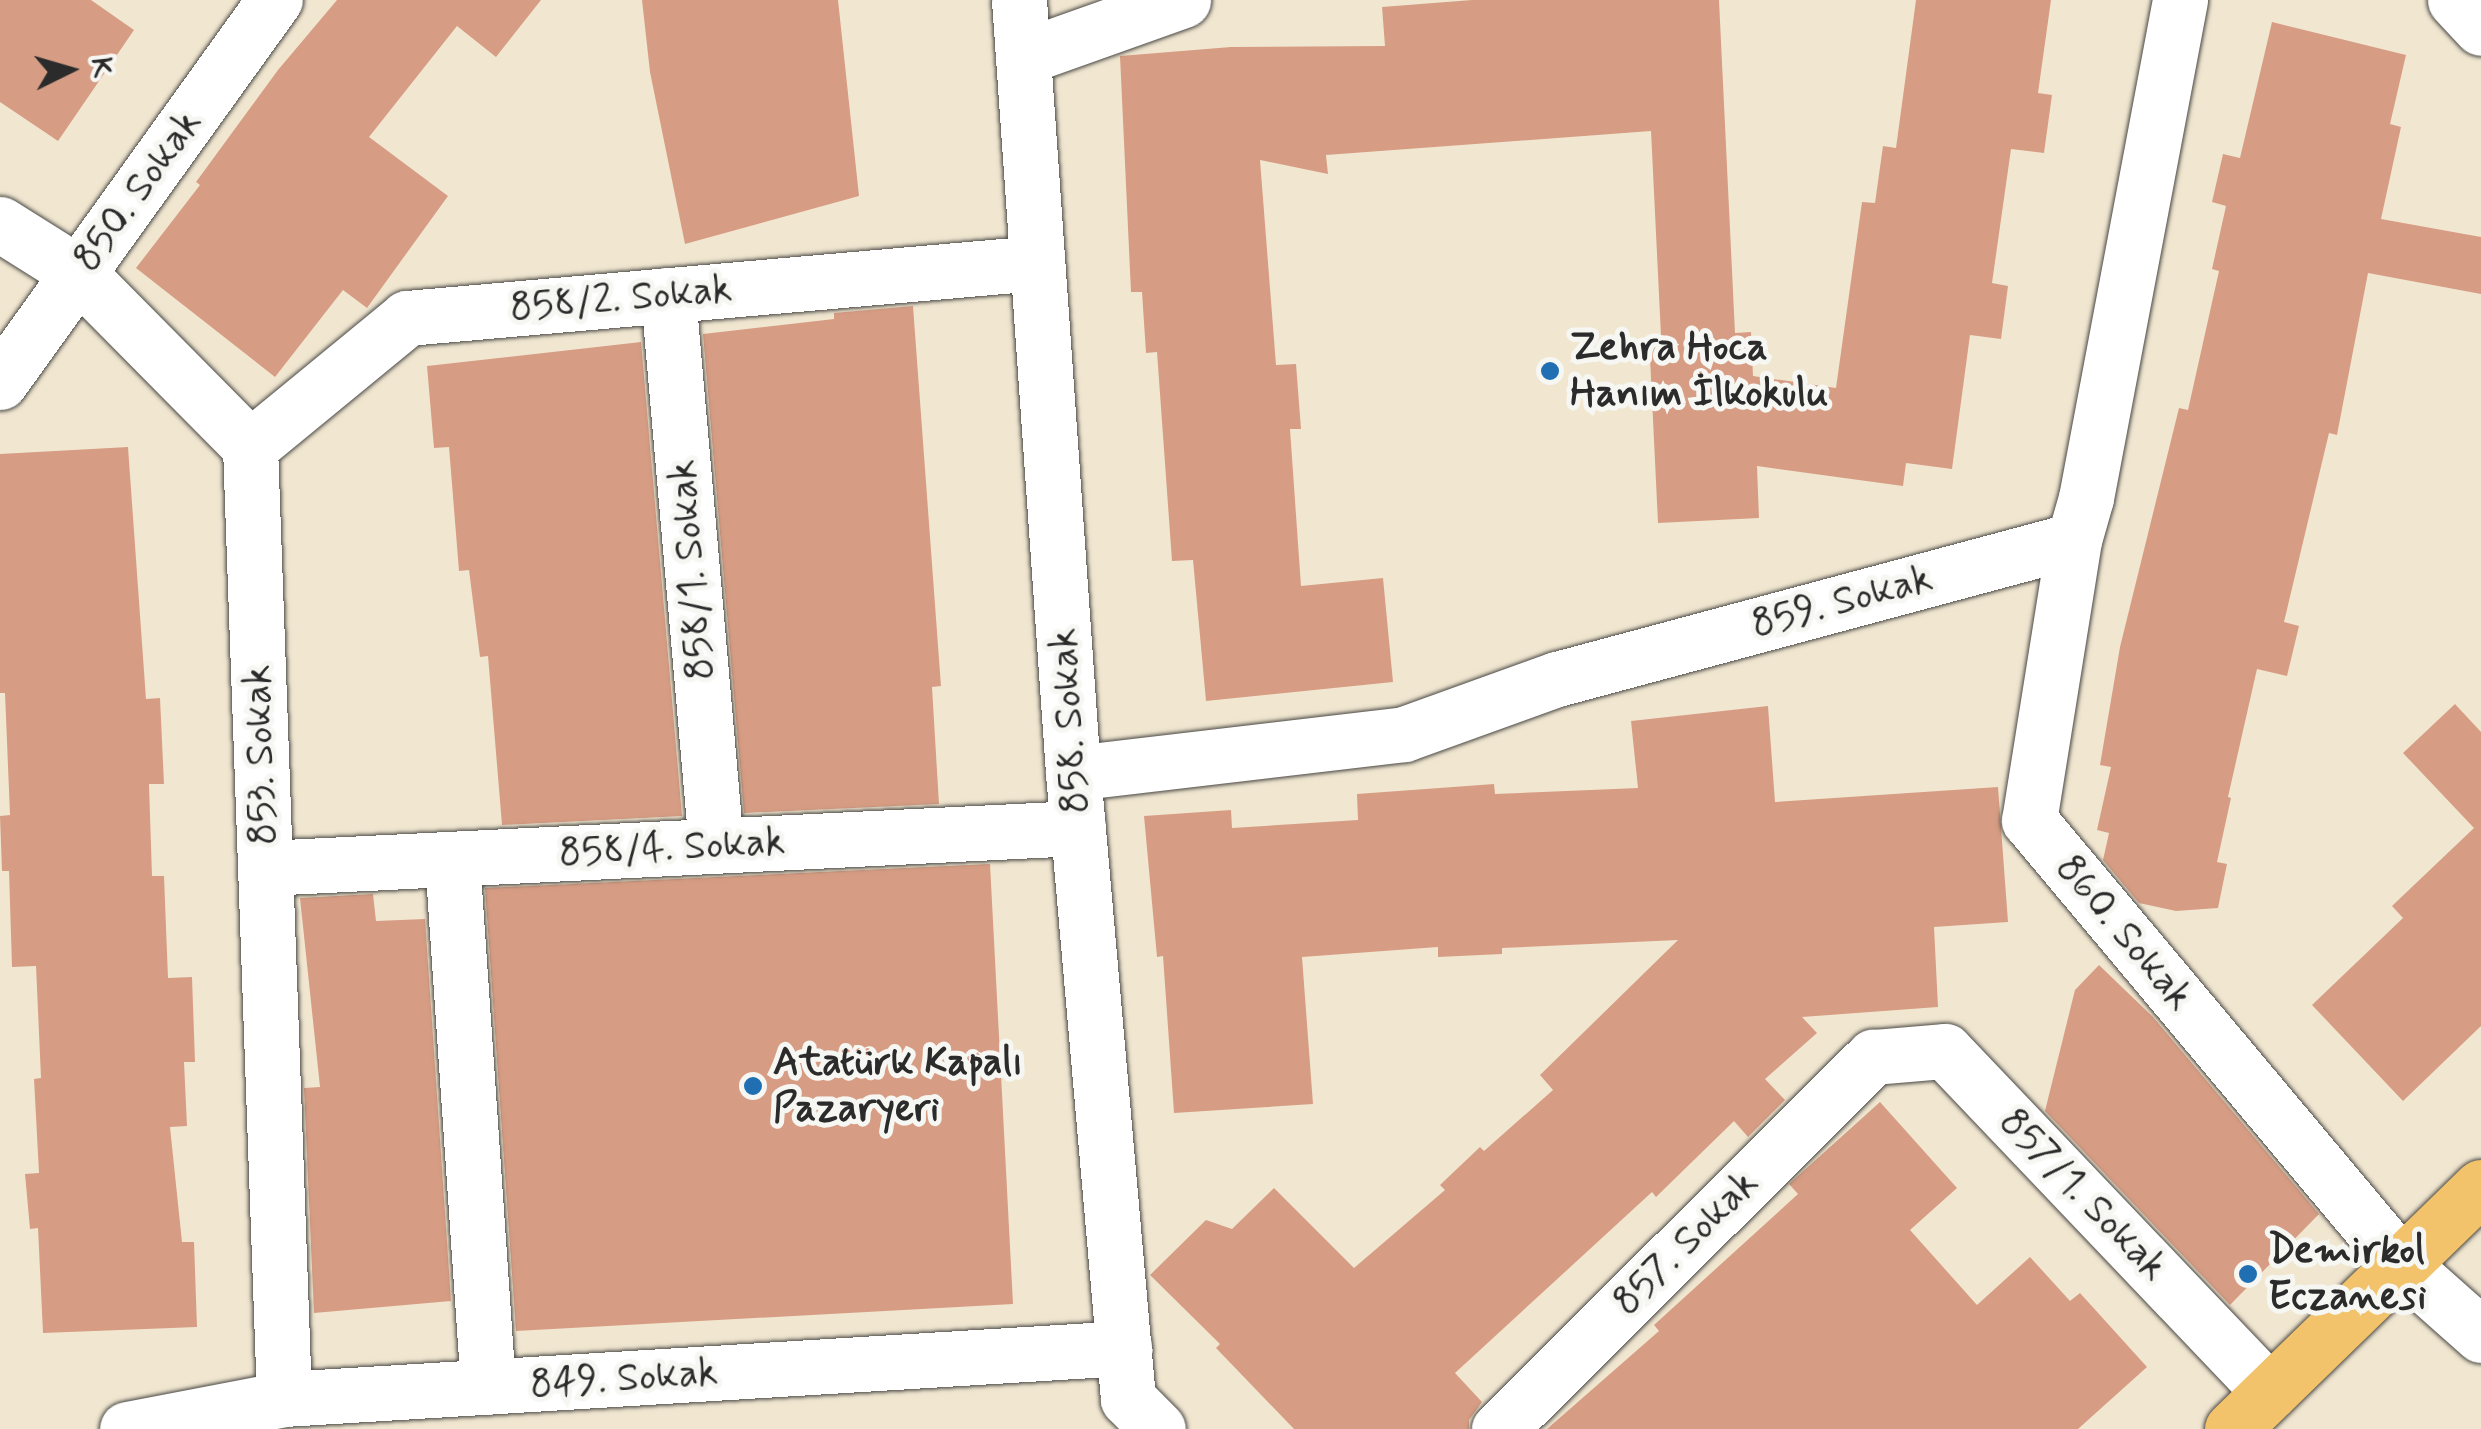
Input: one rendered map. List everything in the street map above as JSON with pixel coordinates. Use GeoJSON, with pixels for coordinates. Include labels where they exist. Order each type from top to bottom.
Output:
{"type":"FeatureCollection","features":[{"type":"Feature","properties":{"kind":"main road"},"geometry":{"type":"LineString","coordinates":[[2232,1429],[2481,1187]]}},
{"type":"Feature","properties":{"kind":"street","name":"850. Sokak"},"geometry":{"type":"LineString","coordinates":[[0,382],[275,0]]}},
{"type":"Feature","properties":{"kind":"street","name":"858. Sokak"},"geometry":{"type":"LineString","coordinates":[[1019,0],[1078,828],[1128,1399],[1158,1429]]}},
{"type":"Feature","properties":{"kind":"street"},"geometry":{"type":"LineString","coordinates":[[1023,57],[1182,0]]}},
{"type":"Feature","properties":{"kind":"street"},"geometry":{"type":"LineString","coordinates":[[2074,540],[2086,498],[2180,0]]}},
{"type":"Feature","properties":{"kind":"street"},"geometry":{"type":"LineString","coordinates":[[2455,0],[2481,28]]}},
{"type":"Feature","properties":{"kind":"street"},"geometry":{"type":"LineString","coordinates":[[0,224],[78,273],[250,446]]}},
{"type":"Feature","properties":{"kind":"street","name":"858/2. Sokak"},"geometry":{"type":"LineString","coordinates":[[250,446],[406,318],[1037,263]]}},
{"type":"Feature","properties":{"kind":"street","name":"858/1. Sokak"},"geometry":{"type":"LineString","coordinates":[[668,295],[716,846]]}},
{"type":"Feature","properties":{"kind":"street","name":"853. Sokak"},"geometry":{"type":"LineString","coordinates":[[250,446],[284,1400]]}},
{"type":"Feature","properties":{"kind":"street","name":"859. Sokak"},"geometry":{"type":"LineString","coordinates":[[1074,773],[1404,734],[1557,678],[2074,540]]}},
{"type":"Feature","properties":{"kind":"street","name":"860. Sokak"},"geometry":{"type":"LineString","coordinates":[[2074,540],[2029,820],[2402,1264],[2481,1335]]}},
{"type":"Feature","properties":{"kind":"street","name":"858/4. Sokak"},"geometry":{"type":"LineString","coordinates":[[265,868],[1078,828]]}},
{"type":"Feature","properties":{"kind":"street"},"geometry":{"type":"LineString","coordinates":[[452,859],[488,1387]]}},
{"type":"Feature","properties":{"kind":"street","name":"857/1. Sokak"},"geometry":{"type":"LineString","coordinates":[[1872,1057],[1945,1051],[2270,1392]]}},
{"type":"Feature","properties":{"kind":"street","name":"857. Sokak"},"geometry":{"type":"LineString","coordinates":[[1498,1429],[1872,1057]]}},
{"type":"Feature","properties":{"kind":"street","name":"849. Sokak"},"geometry":{"type":"LineString","coordinates":[[128,1429],[284,1400],[1124,1348]]}},
{"type":"Feature","properties":{"kind":"building"},"geometry":{"type":"Polygon","coordinates":[[[0,0],[91,0],[134,30],[58,141],[0,102],[0,0]]]}},
{"type":"Feature","properties":{"kind":"building"},"geometry":{"type":"Polygon","coordinates":[[[337,0],[541,0],[496,57],[457,26],[369,137],[448,196],[367,308],[343,290],[275,377],[136,268],[200,185],[196,182],[278,70],[337,0]]]}},
{"type":"Feature","properties":{"kind":"building"},"geometry":{"type":"Polygon","coordinates":[[[642,0],[838,0],[859,196],[685,244],[650,72],[642,0]]]}},
{"type":"Feature","properties":{"kind":"building"},"geometry":{"type":"Polygon","coordinates":[[[1472,0],[1719,0],[1735,333],[1751,332],[1753,376],[1836,388],[1862,202],[1875,203],[1883,146],[1896,148],[1916,0],[2051,0],[2038,93],[2052,95],[2044,153],[2011,149],[1992,283],[2008,286],[2001,339],[1970,335],[1952,469],[1906,463],[1903,486],[1757,466],[1759,518],[1658,523],[1649,337],[1661,336],[1651,131],[1326,155],[1328,174],[1260,160],[1276,365],[1296,364],[1301,429],[1290,429],[1301,586],[1383,578],[1393,682],[1206,701],[1193,560],[1172,561],[1157,352],[1146,353],[1142,292],[1131,292],[1120,56],[1231,47],[1385,46],[1382,7],[1472,0]]]}},
{"type":"Feature","properties":{"kind":"building"},"geometry":{"type":"Polygon","coordinates":[[[2272,22],[2406,55],[2390,124],[2401,127],[2381,219],[2481,237],[2481,294],[2368,273],[2337,435],[2329,433],[2284,622],[2299,626],[2287,676],[2257,669],[2217,862],[2227,864],[2218,908],[2176,911],[2139,903],[2103,860],[2109,833],[2097,830],[2111,767],[2100,765],[2120,647],[2179,408],[2188,410],[2219,271],[2212,269],[2226,206],[2212,202],[2223,154],[2240,158],[2272,22]]]}},
{"type":"Feature","properties":{"kind":"building"},"geometry":{"type":"Polygon","coordinates":[[[913,306],[941,686],[932,687],[939,804],[744,813],[703,334],[834,319],[834,313],[913,306]]]}},
{"type":"Feature","properties":{"kind":"building"},"geometry":{"type":"Polygon","coordinates":[[[641,342],[682,816],[502,825],[488,656],[480,657],[469,570],[459,571],[449,447],[434,448],[427,366],[641,342]]]}},
{"type":"Feature","properties":{"kind":"building"},"geometry":{"type":"Polygon","coordinates":[[[128,447],[146,699],[160,698],[164,784],[149,784],[152,876],[164,876],[168,978],[192,977],[195,1062],[184,1062],[187,1126],[170,1127],[182,1242],[194,1242],[197,1327],[43,1333],[38,1228],[30,1229],[25,1174],[39,1173],[34,1079],[41,1078],[36,966],[12,967],[9,871],[2,871],[0,816],[10,815],[5,693],[0,693],[0,454],[128,447]]]}},
{"type":"Feature","properties":{"kind":"building"},"geometry":{"type":"Polygon","coordinates":[[[2455,704],[2481,732],[2481,1026],[2403,1101],[2312,1005],[2403,918],[2392,906],[2474,828],[2403,753],[2455,704]]]}},
{"type":"Feature","properties":{"kind":"building"},"geometry":{"type":"Polygon","coordinates":[[[1768,706],[1775,802],[1998,787],[2008,922],[1934,927],[1938,1007],[1802,1017],[1817,1033],[1765,1079],[1785,1100],[1748,1137],[1734,1121],[1656,1197],[1652,1192],[1455,1373],[1482,1402],[1469,1420],[1469,1429],[1294,1429],[1216,1348],[1220,1344],[1150,1275],[1206,1220],[1232,1229],[1274,1188],[1354,1268],[1445,1190],[1440,1185],[1480,1147],[1484,1151],[1553,1090],[1540,1075],[1678,940],[1502,948],[1502,954],[1438,957],[1438,947],[1302,957],[1313,1104],[1174,1113],[1163,956],[1157,957],[1144,816],[1231,810],[1232,828],[1358,820],[1357,794],[1494,784],[1495,794],[1638,788],[1631,721],[1768,706]]]}},
{"type":"Feature","properties":{"kind":"building","name":"Atatürk Kapalı Pazaryeri"},"geometry":{"type":"Polygon","coordinates":[[[990,864],[1013,1304],[516,1331],[485,888],[990,864]]]}},
{"type":"Feature","properties":{"kind":"building"},"geometry":{"type":"Polygon","coordinates":[[[373,894],[376,921],[425,919],[451,1301],[314,1313],[304,1088],[320,1087],[300,898],[373,894]]]}},
{"type":"Feature","properties":{"kind":"building"},"geometry":{"type":"Polygon","coordinates":[[[2099,965],[2153,1017],[2319,1214],[2230,1305],[2045,1111],[2075,990],[2099,965]]]}},
{"type":"Feature","properties":{"kind":"building"},"geometry":{"type":"Polygon","coordinates":[[[1880,1102],[1957,1188],[1910,1230],[1977,1305],[2030,1257],[2070,1301],[2080,1293],[2147,1367],[2078,1429],[1547,1429],[1659,1331],[1654,1325],[1798,1194],[1789,1184],[1880,1102]]]}},
{"type":"Feature","properties":{"kind":"place","name":"Zehra Hoca Hanım İlkokulu"},"geometry":{"type":"Point","coordinates":[1550,371]}},
{"type":"Feature","properties":{"kind":"place","name":"Atatürk Kapalı Pazaryeri"},"geometry":{"type":"Point","coordinates":[753,1086]}},
{"type":"Feature","properties":{"kind":"place","name":"Demirkol Eczanesi"},"geometry":{"type":"Point","coordinates":[2248,1274]}}]}
